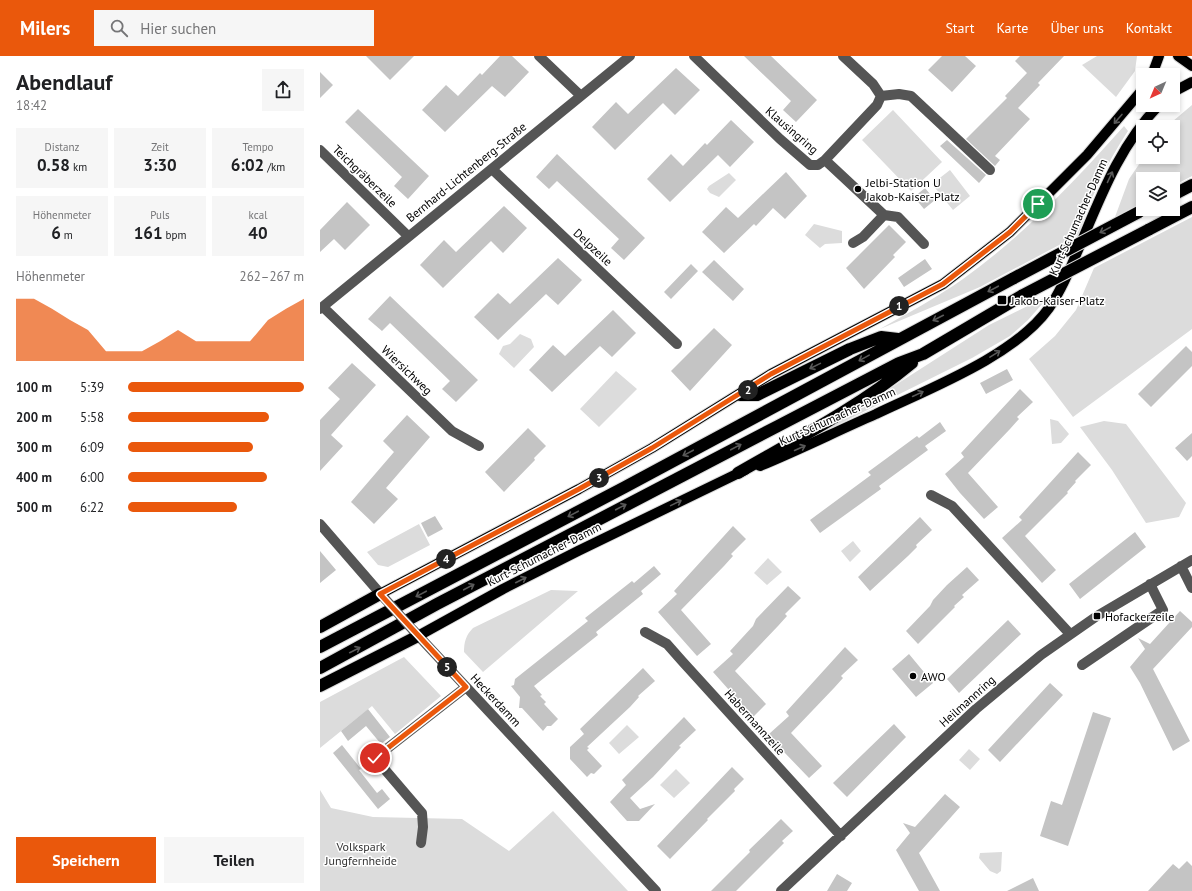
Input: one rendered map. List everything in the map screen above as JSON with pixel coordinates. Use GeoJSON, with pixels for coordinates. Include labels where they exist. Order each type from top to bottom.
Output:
{"type":"FeatureCollection","features":[{"type":"Feature","properties":{"kind":"highway"},"geometry":{"type":"LineString","coordinates":[[1180,191],[1192,185]]}},
{"type":"Feature","properties":{"kind":"highway"},"geometry":{"type":"LineString","coordinates":[[320,668],[438,604],[771,429],[899,364],[923,354],[1023,295],[1192,207]]}},
{"type":"Feature","properties":{"kind":"highway"},"geometry":{"type":"LineString","coordinates":[[320,648],[625,487],[898,339],[1136,215]]}},
{"type":"Feature","properties":{"kind":"highway"},"geometry":{"type":"LineString","coordinates":[[740,395],[757,395],[850,349],[881,337],[898,339]]}},
{"type":"Feature","properties":{"kind":"highway"},"geometry":{"type":"LineString","coordinates":[[738,473],[860,402],[885,385],[923,354]]}},
{"type":"Feature","properties":{"kind":"highway"},"geometry":{"type":"LineString","coordinates":[[320,627],[383,597]]}},
{"type":"Feature","properties":{"kind":"highway"},"geometry":{"type":"LineString","coordinates":[[320,686],[415,632]]}},
{"type":"Feature","properties":{"kind":"main road"},"geometry":{"type":"LineString","coordinates":[[1155,68],[1159,56]]}},
{"type":"Feature","properties":{"kind":"main road"},"geometry":{"type":"LineString","coordinates":[[1178,56],[1192,66]]}},
{"type":"Feature","properties":{"kind":"main road"},"geometry":{"type":"LineString","coordinates":[[1180,88],[1192,82]]}},
{"type":"Feature","properties":{"kind":"main road","name":"Kurt-Schumacher-Damm"},"geometry":{"type":"LineString","coordinates":[[383,597],[652,448],[740,395],[771,374],[943,284],[980,257],[1010,232],[1087,155],[1136,97]]}},
{"type":"Feature","properties":{"kind":"main road","name":"Kurt-Schumacher-Damm"},"geometry":{"type":"LineString","coordinates":[[415,632],[738,473],[761,465],[961,374],[1002,349],[1038,321],[1049,307],[1063,283],[1116,164],[1129,141],[1153,112]]}},
{"type":"Feature","properties":{"kind":"street"},"geometry":{"type":"LineString","coordinates":[[539,56],[580,96]]}},
{"type":"Feature","properties":{"kind":"street","name":"Bernhard-Lichtenberg-Straße"},"geometry":{"type":"LineString","coordinates":[[321,308],[630,56]]}},
{"type":"Feature","properties":{"kind":"street","name":"Klausingring"},"geometry":{"type":"LineString","coordinates":[[694,56],[810,165],[818,165],[825,160],[878,105],[881,96]]}},
{"type":"Feature","properties":{"kind":"street"},"geometry":{"type":"LineString","coordinates":[[843,56],[874,84],[881,96],[899,94],[911,96],[990,170]]}},
{"type":"Feature","properties":{"kind":"street","name":"Teichgräberzeile"},"geometry":{"type":"LineString","coordinates":[[320,150],[408,236]]}},
{"type":"Feature","properties":{"kind":"street"},"geometry":{"type":"LineString","coordinates":[[825,160],[884,215],[898,217],[924,244]]}},
{"type":"Feature","properties":{"kind":"street","name":"Delpzeile"},"geometry":{"type":"LineString","coordinates":[[492,169],[677,344]]}},
{"type":"Feature","properties":{"kind":"street"},"geometry":{"type":"LineString","coordinates":[[853,243],[863,237],[884,215]]}},
{"type":"Feature","properties":{"kind":"street","name":"Wiersichweg"},"geometry":{"type":"LineString","coordinates":[[321,308],[452,431],[479,446]]}},
{"type":"Feature","properties":{"kind":"street"},"geometry":{"type":"LineString","coordinates":[[931,495],[952,506],[1070,634]]}},
{"type":"Feature","properties":{"kind":"street","name":"Heckerdamm"},"geometry":{"type":"LineString","coordinates":[[320,524],[415,632],[656,891]]}},
{"type":"Feature","properties":{"kind":"street","name":"Heilmannring"},"geometry":{"type":"LineString","coordinates":[[781,891],[976,709],[1041,655],[1070,634],[1150,584],[1192,560]]}},
{"type":"Feature","properties":{"kind":"street"},"geometry":{"type":"LineString","coordinates":[[1181,566],[1192,588]]}},
{"type":"Feature","properties":{"kind":"street"},"geometry":{"type":"LineString","coordinates":[[1082,665],[1163,610],[1150,584]]}},
{"type":"Feature","properties":{"kind":"street","name":"Habermannzeile"},"geometry":{"type":"LineString","coordinates":[[645,632],[667,644],[841,836]]}},
{"type":"Feature","properties":{"kind":"street"},"geometry":{"type":"LineString","coordinates":[[420,843],[423,827],[422,813],[375,758],[466,687]]}},
{"type":"Feature","properties":{"kind":"green space"},"geometry":{"type":"Polygon","coordinates":[[[1097,56],[1137,56],[1135,71],[1116,97],[1082,65],[1097,56]]]}},
{"type":"Feature","properties":{"kind":"green space"},"geometry":{"type":"Polygon","coordinates":[[[1192,105],[1192,176],[1180,182],[1180,172],[1136,172],[1136,206],[1115,217],[1129,179],[1139,164],[1180,164],[1180,120],[1174,120],[1192,105]]]}},
{"type":"Feature","properties":{"kind":"green space"},"geometry":{"type":"Polygon","coordinates":[[[893,110],[942,162],[911,191],[862,140],[893,110]]]}},
{"type":"Feature","properties":{"kind":"green space"},"geometry":{"type":"Polygon","coordinates":[[[1124,126],[1128,131],[1100,182],[1078,235],[980,287],[880,329],[953,286],[1007,245],[1048,207],[1124,126]]]}},
{"type":"Feature","properties":{"kind":"green space"},"geometry":{"type":"Polygon","coordinates":[[[950,170],[970,196],[953,210],[932,184],[950,170]]]}},
{"type":"Feature","properties":{"kind":"green space"},"geometry":{"type":"Polygon","coordinates":[[[729,173],[736,180],[719,197],[710,193],[707,189],[709,186],[729,173]]]}},
{"type":"Feature","properties":{"kind":"green space"},"geometry":{"type":"Polygon","coordinates":[[[1192,217],[1192,329],[1073,417],[1029,359],[1055,336],[1076,310],[1094,268],[1192,217]]]}},
{"type":"Feature","properties":{"kind":"green space"},"geometry":{"type":"Polygon","coordinates":[[[814,224],[842,231],[842,243],[825,244],[820,248],[805,235],[814,224]]]}},
{"type":"Feature","properties":{"kind":"green space"},"geometry":{"type":"Polygon","coordinates":[[[1050,295],[1028,320],[1010,336],[972,358],[819,434],[989,325],[1050,295]]]}},
{"type":"Feature","properties":{"kind":"green space"},"geometry":{"type":"Polygon","coordinates":[[[520,334],[531,339],[534,347],[514,368],[499,354],[503,346],[510,344],[520,334]]]}},
{"type":"Feature","properties":{"kind":"green space"},"geometry":{"type":"Polygon","coordinates":[[[616,371],[637,389],[599,427],[580,409],[616,371]]]}},
{"type":"Feature","properties":{"kind":"green space"},"geometry":{"type":"Polygon","coordinates":[[[1050,419],[1058,421],[1069,434],[1061,443],[1052,444],[1050,419]]]}},
{"type":"Feature","properties":{"kind":"green space"},"geometry":{"type":"Polygon","coordinates":[[[1104,421],[1126,424],[1186,503],[1179,517],[1146,523],[1112,470],[1080,427],[1104,421]]]}},
{"type":"Feature","properties":{"kind":"green space"},"geometry":{"type":"Polygon","coordinates":[[[419,524],[430,545],[388,567],[378,565],[367,552],[419,524]]]}},
{"type":"Feature","properties":{"kind":"green space"},"geometry":{"type":"Polygon","coordinates":[[[853,541],[861,551],[850,562],[841,551],[853,541]]]}},
{"type":"Feature","properties":{"kind":"green space"},"geometry":{"type":"Polygon","coordinates":[[[768,558],[782,572],[767,585],[754,573],[768,558]]]}},
{"type":"Feature","properties":{"kind":"green space"},"geometry":{"type":"Polygon","coordinates":[[[551,590],[578,591],[483,672],[464,652],[466,639],[473,628],[551,590]]]}},
{"type":"Feature","properties":{"kind":"green space"},"geometry":{"type":"Polygon","coordinates":[[[404,657],[441,696],[395,734],[372,706],[320,748],[320,702],[404,657]]]}},
{"type":"Feature","properties":{"kind":"green space"},"geometry":{"type":"Polygon","coordinates":[[[627,725],[639,737],[619,754],[609,743],[627,725]]]}},
{"type":"Feature","properties":{"kind":"green space"},"geometry":{"type":"Polygon","coordinates":[[[969,749],[980,759],[970,770],[959,760],[969,749]]]}},
{"type":"Feature","properties":{"kind":"green space"},"geometry":{"type":"Polygon","coordinates":[[[676,769],[690,783],[674,798],[660,785],[676,769]]]}},
{"type":"Feature","properties":{"kind":"green space","name":"Volkspark Jungfernheide"},"geometry":{"type":"Polygon","coordinates":[[[320,790],[331,808],[373,817],[462,819],[509,851],[553,811],[628,891],[320,891],[320,790]]]}},
{"type":"Feature","properties":{"kind":"green space"},"geometry":{"type":"Polygon","coordinates":[[[1002,852],[1001,871],[997,874],[990,871],[979,858],[980,853],[1002,852]]]}},
{"type":"Feature","properties":{"kind":"building"},"geometry":{"type":"Polygon","coordinates":[[[366,56],[414,56],[390,80],[366,56]]]}},
{"type":"Feature","properties":{"kind":"building"},"geometry":{"type":"Polygon","coordinates":[[[500,56],[512,56],[529,72],[505,97],[492,86],[445,132],[422,110],[446,85],[458,96],[480,73],[482,75],[500,56]]]}},
{"type":"Feature","properties":{"kind":"building"},"geometry":{"type":"Polygon","coordinates":[[[744,56],[771,56],[817,100],[796,122],[783,110],[791,101],[744,56]]]}},
{"type":"Feature","properties":{"kind":"building"},"geometry":{"type":"Polygon","coordinates":[[[942,56],[965,56],[976,66],[952,92],[928,70],[942,56]]]}},
{"type":"Feature","properties":{"kind":"building"},"geometry":{"type":"Polygon","coordinates":[[[1020,56],[1064,56],[1038,83],[1040,85],[1018,108],[1030,119],[995,156],[1000,160],[995,166],[966,139],[1007,98],[1005,96],[1027,73],[1015,61],[1020,56]]]}},
{"type":"Feature","properties":{"kind":"building"},"geometry":{"type":"Polygon","coordinates":[[[676,68],[700,90],[675,115],[663,103],[615,150],[592,127],[616,102],[628,114],[676,68]]]}},
{"type":"Feature","properties":{"kind":"building"},"geometry":{"type":"Polygon","coordinates":[[[320,72],[333,85],[320,98],[320,72]]]}},
{"type":"Feature","properties":{"kind":"building"},"geometry":{"type":"Polygon","coordinates":[[[358,109],[429,176],[408,199],[394,186],[402,177],[345,122],[358,109]]]}},
{"type":"Feature","properties":{"kind":"building"},"geometry":{"type":"Polygon","coordinates":[[[731,120],[754,142],[730,167],[718,155],[670,202],[647,179],[671,154],[683,166],[705,143],[707,145],[731,120]]]}},
{"type":"Feature","properties":{"kind":"building"},"geometry":{"type":"Polygon","coordinates":[[[947,140],[986,175],[979,183],[940,146],[947,140]]]}},
{"type":"Feature","properties":{"kind":"building"},"geometry":{"type":"Polygon","coordinates":[[[557,154],[645,238],[624,260],[611,248],[619,239],[557,181],[549,189],[536,177],[557,154]]]}},
{"type":"Feature","properties":{"kind":"building"},"geometry":{"type":"Polygon","coordinates":[[[786,172],[807,196],[785,219],[773,208],[756,226],[754,224],[724,253],[702,232],[726,207],[738,218],[786,172]]]}},
{"type":"Feature","properties":{"kind":"building"},"geometry":{"type":"Polygon","coordinates":[[[925,188],[935,200],[924,209],[914,197],[925,188]]]}},
{"type":"Feature","properties":{"kind":"building"},"geometry":{"type":"Polygon","coordinates":[[[347,202],[370,225],[345,250],[334,239],[320,252],[320,230],[347,202]]]}},
{"type":"Feature","properties":{"kind":"building"},"geometry":{"type":"Polygon","coordinates":[[[504,206],[527,228],[503,253],[491,241],[443,288],[420,265],[444,240],[456,252],[504,206]]]}},
{"type":"Feature","properties":{"kind":"building"},"geometry":{"type":"Polygon","coordinates":[[[889,225],[906,242],[893,255],[895,257],[864,289],[846,268],[889,225]]]}},
{"type":"Feature","properties":{"kind":"building"},"geometry":{"type":"Polygon","coordinates":[[[558,258],[582,280],[558,305],[546,294],[498,340],[474,317],[498,293],[510,304],[558,258]]]}},
{"type":"Feature","properties":{"kind":"building"},"geometry":{"type":"Polygon","coordinates":[[[925,259],[932,269],[904,287],[898,278],[925,259]]]}},
{"type":"Feature","properties":{"kind":"building"},"geometry":{"type":"Polygon","coordinates":[[[714,260],[744,289],[733,301],[702,272],[714,260]]]}},
{"type":"Feature","properties":{"kind":"building"},"geometry":{"type":"Polygon","coordinates":[[[691,264],[698,271],[671,299],[664,292],[691,264]]]}},
{"type":"Feature","properties":{"kind":"building"},"geometry":{"type":"Polygon","coordinates":[[[390,296],[478,380],[456,402],[442,389],[450,381],[390,323],[382,331],[368,319],[390,296]]]}},
{"type":"Feature","properties":{"kind":"building"},"geometry":{"type":"Polygon","coordinates":[[[613,310],[636,333],[612,357],[600,346],[552,392],[529,370],[553,345],[565,356],[613,310]]]}},
{"type":"Feature","properties":{"kind":"building"},"geometry":{"type":"Polygon","coordinates":[[[714,328],[732,345],[690,391],[671,371],[714,328]]]}},
{"type":"Feature","properties":{"kind":"building"},"geometry":{"type":"Polygon","coordinates":[[[1186,346],[1192,352],[1192,366],[1151,407],[1138,394],[1186,346]]]}},
{"type":"Feature","properties":{"kind":"building"},"geometry":{"type":"Polygon","coordinates":[[[352,363],[376,385],[331,435],[343,446],[320,471],[320,420],[340,399],[328,388],[352,363]]]}},
{"type":"Feature","properties":{"kind":"building"},"geometry":{"type":"Polygon","coordinates":[[[1007,369],[1013,380],[986,394],[980,383],[1007,369]]]}},
{"type":"Feature","properties":{"kind":"building"},"geometry":{"type":"Polygon","coordinates":[[[1020,389],[1033,402],[1017,417],[1019,419],[968,473],[998,507],[984,519],[945,474],[964,457],[961,453],[1020,389]]]}},
{"type":"Feature","properties":{"kind":"building"},"geometry":{"type":"Polygon","coordinates":[[[407,415],[430,437],[386,488],[398,499],[374,524],[351,502],[394,452],[383,441],[407,415]]]}},
{"type":"Feature","properties":{"kind":"building"},"geometry":{"type":"Polygon","coordinates":[[[940,422],[946,431],[925,446],[928,450],[879,486],[881,489],[820,533],[810,520],[871,475],[868,472],[917,436],[919,438],[940,422]]]}},
{"type":"Feature","properties":{"kind":"building"},"geometry":{"type":"Polygon","coordinates":[[[528,428],[546,446],[534,458],[535,460],[504,492],[485,472],[528,428]]]}},
{"type":"Feature","properties":{"kind":"building"},"geometry":{"type":"Polygon","coordinates":[[[1192,433],[1192,456],[1187,461],[1175,448],[1192,433]]]}},
{"type":"Feature","properties":{"kind":"building"},"geometry":{"type":"Polygon","coordinates":[[[1078,452],[1091,465],[1075,481],[1076,482],[1067,492],[1068,493],[1025,536],[1056,570],[1042,583],[1002,538],[1022,520],[1019,517],[1078,452]]]}},
{"type":"Feature","properties":{"kind":"building"},"geometry":{"type":"Polygon","coordinates":[[[435,516],[443,529],[428,537],[421,523],[435,516]]]}},
{"type":"Feature","properties":{"kind":"building"},"geometry":{"type":"Polygon","coordinates":[[[920,517],[932,530],[916,545],[917,547],[908,556],[870,591],[858,577],[920,517]]]}},
{"type":"Feature","properties":{"kind":"building"},"geometry":{"type":"Polygon","coordinates":[[[733,526],[746,539],[731,554],[733,556],[724,566],[681,610],[711,644],[697,656],[658,612],[677,594],[674,591],[733,526]]]}},
{"type":"Feature","properties":{"kind":"building"},"geometry":{"type":"Polygon","coordinates":[[[1135,532],[1146,547],[1080,599],[1069,584],[1135,532]]]}},
{"type":"Feature","properties":{"kind":"building"},"geometry":{"type":"Polygon","coordinates":[[[320,551],[336,570],[320,583],[320,551]]]}},
{"type":"Feature","properties":{"kind":"building"},"geometry":{"type":"Polygon","coordinates":[[[654,566],[661,574],[641,591],[643,594],[596,632],[598,635],[534,686],[546,702],[544,704],[558,719],[551,726],[547,726],[543,731],[522,708],[519,708],[520,697],[511,686],[514,685],[515,679],[588,621],[585,618],[632,581],[634,583],[654,566]]]}},
{"type":"Feature","properties":{"kind":"building"},"geometry":{"type":"Polygon","coordinates":[[[967,567],[979,580],[962,595],[964,597],[918,644],[906,631],[930,606],[933,600],[947,585],[967,567]]]}},
{"type":"Feature","properties":{"kind":"building"},"geometry":{"type":"Polygon","coordinates":[[[788,586],[801,598],[785,614],[787,616],[778,626],[735,671],[766,704],[753,717],[713,672],[733,654],[730,651],[753,626],[756,619],[788,586]]]}},
{"type":"Feature","properties":{"kind":"building"},"geometry":{"type":"Polygon","coordinates":[[[1180,611],[1192,622],[1192,627],[1153,669],[1190,741],[1173,751],[1140,683],[1130,667],[1145,649],[1138,638],[1150,644],[1180,611]]]}},
{"type":"Feature","properties":{"kind":"building"},"geometry":{"type":"Polygon","coordinates":[[[1008,620],[1021,634],[959,693],[947,679],[1008,620]]]}},
{"type":"Feature","properties":{"kind":"building"},"geometry":{"type":"Polygon","coordinates":[[[845,647],[858,660],[841,676],[843,678],[791,733],[822,766],[809,778],[769,734],[789,716],[786,712],[845,647]]]}},
{"type":"Feature","properties":{"kind":"building","name":"AWO"},"geometry":{"type":"Polygon","coordinates":[[[909,654],[933,683],[916,697],[892,669],[909,654]]]}},
{"type":"Feature","properties":{"kind":"building"},"geometry":{"type":"Polygon","coordinates":[[[643,668],[655,681],[638,696],[639,697],[630,707],[587,747],[589,748],[587,750],[602,766],[594,774],[591,773],[587,777],[570,759],[570,747],[584,734],[580,729],[643,668]]]}},
{"type":"Feature","properties":{"kind":"building"},"geometry":{"type":"Polygon","coordinates":[[[1050,683],[1063,695],[1000,762],[988,750],[1050,683]]]}},
{"type":"Feature","properties":{"kind":"building"},"geometry":{"type":"Polygon","coordinates":[[[368,709],[390,737],[381,744],[366,726],[348,741],[341,731],[368,709]]]}},
{"type":"Feature","properties":{"kind":"building"},"geometry":{"type":"Polygon","coordinates":[[[1093,712],[1111,718],[1068,846],[1040,836],[1051,801],[1062,805],[1093,712]]]}},
{"type":"Feature","properties":{"kind":"building"},"geometry":{"type":"Polygon","coordinates":[[[684,717],[696,730],[679,746],[681,747],[653,777],[630,798],[640,809],[655,804],[639,821],[627,821],[610,802],[626,785],[622,780],[684,717]]]}},
{"type":"Feature","properties":{"kind":"building"},"geometry":{"type":"Polygon","coordinates":[[[894,724],[906,737],[847,797],[833,783],[894,724]]]}},
{"type":"Feature","properties":{"kind":"building"},"geometry":{"type":"Polygon","coordinates":[[[342,745],[361,769],[359,770],[377,793],[382,789],[390,799],[378,809],[333,753],[342,745]]]}},
{"type":"Feature","properties":{"kind":"building"},"geometry":{"type":"Polygon","coordinates":[[[732,767],[744,779],[734,789],[735,791],[670,859],[657,846],[732,767]]]}},
{"type":"Feature","properties":{"kind":"building"},"geometry":{"type":"Polygon","coordinates":[[[945,794],[960,807],[919,853],[940,891],[919,891],[896,850],[910,833],[903,823],[915,827],[945,794]]]}},
{"type":"Feature","properties":{"kind":"building"},"geometry":{"type":"Polygon","coordinates":[[[781,819],[793,831],[782,841],[784,843],[736,891],[711,891],[750,852],[749,850],[781,819]]]}},
{"type":"Feature","properties":{"kind":"building"},"geometry":{"type":"Polygon","coordinates":[[[1187,861],[1192,866],[1192,891],[1148,891],[1173,864],[1179,869],[1187,861]]]}},
{"type":"Feature","properties":{"kind":"building"},"geometry":{"type":"Polygon","coordinates":[[[837,874],[852,883],[847,891],[827,891],[837,874]]]}},
{"type":"Feature","properties":{"kind":"building"},"geometry":{"type":"Polygon","coordinates":[[[1033,878],[1039,891],[1007,891],[1033,878]]]}},
{"type":"Feature","properties":{"kind":"place","name":"Jelbi-Station U Jakob-Kaiser-Platz"},"geometry":{"type":"Point","coordinates":[858,189]}},
{"type":"Feature","properties":{"kind":"place","name":"Jakob-Kaiser-Platz"},"geometry":{"type":"Point","coordinates":[1002,300]}},
{"type":"Feature","properties":{"kind":"place","name":"Hofackerzeile"},"geometry":{"type":"Point","coordinates":[1097,616]}},
{"type":"Feature","properties":{"kind":"place","name":"AWO"},"geometry":{"type":"Point","coordinates":[913,676]}},
{"type":"Feature","properties":{"kind":"route"},"geometry":{"type":"LineString","coordinates":[[375,758],[466,687],[380,594],[579,489],[652,448],[740,395],[771,374],[837,338],[943,284],[980,257],[1010,232],[1038,204]]}}]}
